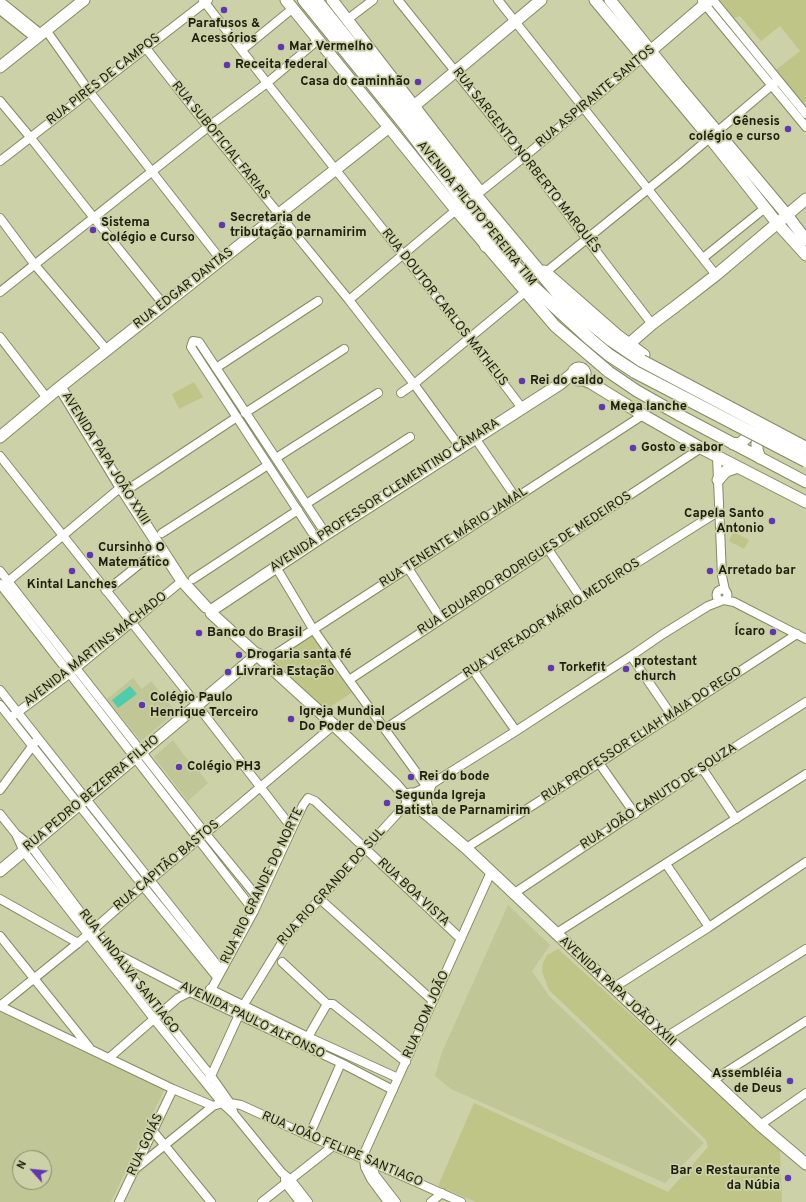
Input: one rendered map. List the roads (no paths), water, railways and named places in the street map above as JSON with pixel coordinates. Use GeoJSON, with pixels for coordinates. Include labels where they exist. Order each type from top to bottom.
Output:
{"type":"FeatureCollection","features":[{"type":"Feature","properties":{"kind":"highway","name":"AVENIDA PILOTO PEREIRA TIM"},"geometry":{"type":"LineString","coordinates":[[304,0],[406,126],[479,222],[537,291],[609,355],[635,372],[806,461]]}},
{"type":"Feature","properties":{"kind":"highway","name":"AVENIDA PILOTO PEREIRA TIM"},"geometry":{"type":"LineString","coordinates":[[316,0],[411,119],[565,302],[611,340],[642,361],[806,448]]}},
{"type":"Feature","properties":{"kind":"highway"},"geometry":{"type":"LineString","coordinates":[[479,222],[486,246]]}},
{"type":"Feature","properties":{"kind":"main road"},"geometry":{"type":"LineString","coordinates":[[0,67],[84,0]]}},
{"type":"Feature","properties":{"kind":"main road"},"geometry":{"type":"LineString","coordinates":[[332,0],[480,192],[546,272],[643,355],[682,379],[806,443]]}},
{"type":"Feature","properties":{"kind":"main road"},"geometry":{"type":"LineString","coordinates":[[414,106],[541,0]]}},
{"type":"Feature","properties":{"kind":"main road"},"geometry":{"type":"LineString","coordinates":[[595,0],[647,54],[714,135],[787,215],[806,240]]}},
{"type":"Feature","properties":{"kind":"main road"},"geometry":{"type":"LineString","coordinates":[[610,0],[647,54]]}},
{"type":"Feature","properties":{"kind":"main road","name":"RUA ASPIRANTE SANTOS"},"geometry":{"type":"LineString","coordinates":[[647,54],[707,1]]}},
{"type":"Feature","properties":{"kind":"main road"},"geometry":{"type":"LineString","coordinates":[[289,4],[388,128],[549,320],[601,365],[637,391],[806,482]]}},
{"type":"Feature","properties":{"kind":"main road","name":"RUA EDGAR DANTAS"},"geometry":{"type":"LineString","coordinates":[[0,437],[60,387],[388,128]]}},
{"type":"Feature","properties":{"kind":"main road"},"geometry":{"type":"LineString","coordinates":[[714,135],[765,208],[806,255]]}},
{"type":"Feature","properties":{"kind":"main road"},"geometry":{"type":"LineString","coordinates":[[629,344],[652,324],[716,275],[806,199]]}},
{"type":"Feature","properties":{"kind":"main road"},"geometry":{"type":"LineString","coordinates":[[580,347],[584,358],[581,376],[643,415],[701,448],[806,502]]}},
{"type":"Feature","properties":{"kind":"main road","name":"AVENIDA PROFESSOR CLEMENTINO CÂMARA"},"geometry":{"type":"LineString","coordinates":[[210,610],[460,447],[560,384],[581,376],[592,367],[601,365]]}},
{"type":"Feature","properties":{"kind":"main road","name":"AVENIDA PAPA JOÃO XXIII"},"geometry":{"type":"LineString","coordinates":[[60,387],[121,487],[161,547],[210,610],[396,786],[413,798],[429,815],[466,848],[555,934],[712,1081],[760,1125],[806,1164]]}},
{"type":"Feature","properties":{"kind":"main road"},"geometry":{"type":"LineString","coordinates":[[733,444],[741,442],[749,434],[752,424],[748,414]]}},
{"type":"Feature","properties":{"kind":"main road"},"geometry":{"type":"LineString","coordinates":[[760,458],[757,450],[757,443],[762,432],[773,426]]}},
{"type":"Feature","properties":{"kind":"main road"},"geometry":{"type":"LineString","coordinates":[[718,480],[726,471],[738,467]]}},
{"type":"Feature","properties":{"kind":"main road","name":"RUA PEDRO BEZERRA FILHO"},"geometry":{"type":"LineString","coordinates":[[0,871],[28,849],[197,705],[261,658]]}},
{"type":"Feature","properties":{"kind":"main road"},"geometry":{"type":"LineString","coordinates":[[428,786],[425,799],[429,815]]}},
{"type":"Feature","properties":{"kind":"street"},"geometry":{"type":"LineString","coordinates":[[348,19],[373,0]]}},
{"type":"Feature","properties":{"kind":"street","name":"RUA SARGENTO NORBERTO MARQUÊS"},"geometry":{"type":"LineString","coordinates":[[398,0],[524,157],[652,324]]}},
{"type":"Feature","properties":{"kind":"street"},"geometry":{"type":"LineString","coordinates":[[498,0],[716,275]]}},
{"type":"Feature","properties":{"kind":"street"},"geometry":{"type":"LineString","coordinates":[[0,1],[41,34],[89,90],[221,260]]}},
{"type":"Feature","properties":{"kind":"street","name":"RUA PIRES DE CAMPOS"},"geometry":{"type":"LineString","coordinates":[[0,161],[89,90],[205,1]]}},
{"type":"Feature","properties":{"kind":"street","name":"RUA DOUTOR CARLOS MATHEUS"},"geometry":{"type":"LineString","coordinates":[[205,1],[267,83],[403,256],[470,338],[522,408]]}},
{"type":"Feature","properties":{"kind":"street"},"geometry":{"type":"LineString","coordinates":[[707,1],[775,82],[806,114]]}},
{"type":"Feature","properties":{"kind":"street"},"geometry":{"type":"LineString","coordinates":[[242,50],[289,4]]}},
{"type":"Feature","properties":{"kind":"street"},"geometry":{"type":"LineString","coordinates":[[0,10],[41,34]]}},
{"type":"Feature","properties":{"kind":"street"},"geometry":{"type":"LineString","coordinates":[[0,292],[208,127],[267,83],[318,40]]}},
{"type":"Feature","properties":{"kind":"street","name":"RUA SUBOFICIAL FARIAS"},"geometry":{"type":"LineString","coordinates":[[145,47],[349,300],[414,384],[460,447]]}},
{"type":"Feature","properties":{"kind":"street","name":"RUA ASPIRANTE SANTOS"},"geometry":{"type":"LineString","coordinates":[[480,192],[647,54]]}},
{"type":"Feature","properties":{"kind":"street"},"geometry":{"type":"LineString","coordinates":[[775,82],[806,127]]}},
{"type":"Feature","properties":{"kind":"street"},"geometry":{"type":"LineString","coordinates":[[546,272],[714,135],[775,82]]}},
{"type":"Feature","properties":{"kind":"street"},"geometry":{"type":"LineString","coordinates":[[0,101],[164,305]]}},
{"type":"Feature","properties":{"kind":"street"},"geometry":{"type":"LineString","coordinates":[[703,258],[765,208]]}},
{"type":"Feature","properties":{"kind":"street"},"geometry":{"type":"LineString","coordinates":[[349,300],[456,210]]}},
{"type":"Feature","properties":{"kind":"street"},"geometry":{"type":"LineString","coordinates":[[0,218],[35,265],[108,350]]}},
{"type":"Feature","properties":{"kind":"street"},"geometry":{"type":"LineString","coordinates":[[401,393],[414,384],[524,292]]}},
{"type":"Feature","properties":{"kind":"street"},"geometry":{"type":"LineString","coordinates":[[216,368],[318,301]]}},
{"type":"Feature","properties":{"kind":"street"},"geometry":{"type":"LineString","coordinates":[[0,337],[48,398]]}},
{"type":"Feature","properties":{"kind":"street"},"geometry":{"type":"LineString","coordinates":[[193,341],[199,342],[276,458],[306,504],[322,537],[298,510],[196,356],[191,347],[193,341]]}},
{"type":"Feature","properties":{"kind":"street"},"geometry":{"type":"LineString","coordinates":[[246,413],[344,348]]}},
{"type":"Feature","properties":{"kind":"street"},"geometry":{"type":"LineString","coordinates":[[196,356],[204,350]]}},
{"type":"Feature","properties":{"kind":"street"},"geometry":{"type":"LineString","coordinates":[[276,458],[378,393]]}},
{"type":"Feature","properties":{"kind":"street"},"geometry":{"type":"LineString","coordinates":[[225,400],[233,395]]}},
{"type":"Feature","properties":{"kind":"street","name":"RUA TENENTE MÁRIO JAMAL"},"geometry":{"type":"LineString","coordinates":[[261,658],[313,629],[643,415]]}},
{"type":"Feature","properties":{"kind":"street"},"geometry":{"type":"LineString","coordinates":[[133,486],[237,418]]}},
{"type":"Feature","properties":{"kind":"street"},"geometry":{"type":"LineString","coordinates":[[306,504],[410,437]]}},
{"type":"Feature","properties":{"kind":"street"},"geometry":{"type":"LineString","coordinates":[[475,438],[516,498]]}},
{"type":"Feature","properties":{"kind":"street"},"geometry":{"type":"LineString","coordinates":[[255,445],[263,440]]}},
{"type":"Feature","properties":{"kind":"street","name":"RUA EDUARDO RODRIGUES DE MEDEIROS"},"geometry":{"type":"LineString","coordinates":[[349,680],[701,448]]}},
{"type":"Feature","properties":{"kind":"street"},"geometry":{"type":"LineString","coordinates":[[0,456],[197,705],[292,828]]}},
{"type":"Feature","properties":{"kind":"street"},"geometry":{"type":"LineString","coordinates":[[716,456],[720,511],[722,595],[806,639]]}},
{"type":"Feature","properties":{"kind":"street"},"geometry":{"type":"LineString","coordinates":[[162,533],[268,465]]}},
{"type":"Feature","properties":{"kind":"street"},"geometry":{"type":"LineString","coordinates":[[286,492],[294,486]]}},
{"type":"Feature","properties":{"kind":"street"},"geometry":{"type":"LineString","coordinates":[[3,585],[121,487]]}},
{"type":"Feature","properties":{"kind":"street","name":"AVENIDA MARTINS MACHADO"},"geometry":{"type":"LineString","coordinates":[[10,718],[77,668],[131,622],[188,580],[298,510]]}},
{"type":"Feature","properties":{"kind":"street","name":"RUA VEREADOR MÁRIO MEDEIROS"},"geometry":{"type":"LineString","coordinates":[[385,729],[581,598],[720,511]]}},
{"type":"Feature","properties":{"kind":"street"},"geometry":{"type":"LineString","coordinates":[[106,591],[161,547]]}},
{"type":"Feature","properties":{"kind":"street"},"geometry":{"type":"LineString","coordinates":[[548,549],[581,598]]}},
{"type":"Feature","properties":{"kind":"street"},"geometry":{"type":"LineString","coordinates":[[276,567],[313,629],[428,786]]}},
{"type":"Feature","properties":{"kind":"street"},"geometry":{"type":"LineString","coordinates":[[408,568],[441,619]]}},
{"type":"Feature","properties":{"kind":"street"},"geometry":{"type":"LineString","coordinates":[[0,571],[3,585],[69,674],[259,899]]}},
{"type":"Feature","properties":{"kind":"street"},"geometry":{"type":"LineString","coordinates":[[3,585],[77,668],[198,840],[254,911]]}},
{"type":"Feature","properties":{"kind":"street","name":"RUA RIO GRANDE DO SUL"},"geometry":{"type":"LineString","coordinates":[[208,1079],[243,1006],[282,940],[413,798],[428,786],[516,731],[708,606],[722,595]]}},
{"type":"Feature","properties":{"kind":"street","name":"RUA PROFESSOR ELIAH MAIA DO REGO"},"geometry":{"type":"LineString","coordinates":[[466,848],[600,763],[797,634]]}},
{"type":"Feature","properties":{"kind":"street"},"geometry":{"type":"LineString","coordinates":[[631,656],[672,716]]}},
{"type":"Feature","properties":{"kind":"street"},"geometry":{"type":"LineString","coordinates":[[473,670],[516,731]]}},
{"type":"Feature","properties":{"kind":"street"},"geometry":{"type":"LineString","coordinates":[[0,690],[17,712],[35,742],[82,802],[103,835],[143,886],[188,934]]}},
{"type":"Feature","properties":{"kind":"street","name":"RUA JOÃO CANUTO DE SOUZA"},"geometry":{"type":"LineString","coordinates":[[513,894],[702,768],[806,702]]}},
{"type":"Feature","properties":{"kind":"street"},"geometry":{"type":"LineString","coordinates":[[0,705],[10,718],[35,742]]}},
{"type":"Feature","properties":{"kind":"street","name":"RUA CAPITÃO BASTOS"},"geometry":{"type":"LineString","coordinates":[[0,1006],[78,943],[150,880],[334,726]]}},
{"type":"Feature","properties":{"kind":"street"},"geometry":{"type":"LineString","coordinates":[[0,790],[35,742]]}},
{"type":"Feature","properties":{"kind":"street"},"geometry":{"type":"LineString","coordinates":[[600,763],[634,814]]}},
{"type":"Feature","properties":{"kind":"street"},"geometry":{"type":"LineString","coordinates":[[702,768],[736,819]]}},
{"type":"Feature","properties":{"kind":"street"},"geometry":{"type":"LineString","coordinates":[[555,934],[806,774]]}},
{"type":"Feature","properties":{"kind":"street","name":"RUA RIO GRANDE DO NORTE"},"geometry":{"type":"LineString","coordinates":[[206,999],[210,989],[254,911],[306,801],[308,798],[312,799]]}},
{"type":"Feature","properties":{"kind":"street","name":"RUA BOA VISTA"},"geometry":{"type":"LineString","coordinates":[[312,799],[461,939]]}},
{"type":"Feature","properties":{"kind":"street"},"geometry":{"type":"LineString","coordinates":[[82,802],[110,829],[150,880],[188,934],[219,974]]}},
{"type":"Feature","properties":{"kind":"street","name":"RUA LINDALVA SANTIAGO"},"geometry":{"type":"LineString","coordinates":[[0,814],[91,931],[154,1019],[208,1079]]}},
{"type":"Feature","properties":{"kind":"street"},"geometry":{"type":"LineString","coordinates":[[103,835],[110,829]]}},
{"type":"Feature","properties":{"kind":"street"},"geometry":{"type":"LineString","coordinates":[[613,988],[709,927],[806,862]]}},
{"type":"Feature","properties":{"kind":"street"},"geometry":{"type":"LineString","coordinates":[[666,864],[709,927]]}},
{"type":"Feature","properties":{"kind":"street","name":"RUA DOM JOÃO"},"geometry":{"type":"LineString","coordinates":[[366,1160],[398,1078],[491,872]]}},
{"type":"Feature","properties":{"kind":"street"},"geometry":{"type":"LineString","coordinates":[[0,899],[78,943]]}},
{"type":"Feature","properties":{"kind":"street"},"geometry":{"type":"LineString","coordinates":[[320,899],[433,1001]]}},
{"type":"Feature","properties":{"kind":"street","name":"RUA LINDALVA SANTIAGO"},"geometry":{"type":"LineString","coordinates":[[91,931],[112,952],[234,1114],[289,1182],[308,1202]]}},
{"type":"Feature","properties":{"kind":"street"},"geometry":{"type":"LineString","coordinates":[[0,936],[91,1049]]}},
{"type":"Feature","properties":{"kind":"street","name":"AVENIDA PAULO ALFONSO"},"geometry":{"type":"LineString","coordinates":[[112,952],[190,992],[341,1063],[393,1090]]}},
{"type":"Feature","properties":{"kind":"street"},"geometry":{"type":"LineString","coordinates":[[666,1037],[804,954]]}},
{"type":"Feature","properties":{"kind":"street"},"geometry":{"type":"LineString","coordinates":[[282,962],[327,1004],[333,1004],[406,1062]]}},
{"type":"Feature","properties":{"kind":"street","name":"AVENIDA PAULO ALFONSO"},"geometry":{"type":"LineString","coordinates":[[210,989],[308,1037],[398,1078]]}},
{"type":"Feature","properties":{"kind":"street"},"geometry":{"type":"LineString","coordinates":[[109,1058],[178,998],[190,992]]}},
{"type":"Feature","properties":{"kind":"street"},"geometry":{"type":"LineString","coordinates":[[308,1037],[327,1004]]}},
{"type":"Feature","properties":{"kind":"street"},"geometry":{"type":"LineString","coordinates":[[0,1006],[173,1089],[213,1106]]}},
{"type":"Feature","properties":{"kind":"street"},"geometry":{"type":"LineString","coordinates":[[712,1081],[806,1021]]}},
{"type":"Feature","properties":{"kind":"street"},"geometry":{"type":"LineString","coordinates":[[309,1136],[341,1063]]}},
{"type":"Feature","properties":{"kind":"street","name":"RUA GOIÁS"},"geometry":{"type":"LineString","coordinates":[[119,1202],[173,1089]]}},
{"type":"Feature","properties":{"kind":"street"},"geometry":{"type":"LineString","coordinates":[[760,1125],[806,1094]]}},
{"type":"Feature","properties":{"kind":"street"},"geometry":{"type":"LineString","coordinates":[[134,1170],[213,1106],[226,1103]]}},
{"type":"Feature","properties":{"kind":"street","name":"RUA JOÃO FELIPE SANTIAGO"},"geometry":{"type":"LineString","coordinates":[[226,1103],[241,1105],[461,1202]]}},
{"type":"Feature","properties":{"kind":"street"},"geometry":{"type":"LineString","coordinates":[[153,1131],[211,1202]]}},
{"type":"Feature","properties":{"kind":"street"},"geometry":{"type":"LineString","coordinates":[[262,1202],[333,1146]]}},
{"type":"Feature","properties":{"kind":"street"},"geometry":{"type":"LineString","coordinates":[[366,1160],[365,1167],[371,1179],[388,1202]]}},
{"type":"Feature","properties":{"kind":"street"},"geometry":{"type":"LineString","coordinates":[[366,1160],[375,1175],[396,1202]]}},
{"type":"Feature","properties":{"kind":"street","name":"RUA LINDALVA SANTIAGO"},"geometry":{"type":"LineString","coordinates":[[289,1182],[300,1202]]}},
{"type":"Feature","properties":{"kind":"street"},"geometry":{"type":"LineString","coordinates":[[431,1202],[442,1193]]}},
{"type":"Feature","properties":{"kind":"water"},"geometry":{"type":"Polygon","coordinates":[[[130,686],[137,694],[118,708],[112,700],[130,686]]]}},
{"type":"Feature","properties":{"kind":"place","name":"Parafusos & Acessórios"},"geometry":{"type":"Point","coordinates":[224,10]}},
{"type":"Feature","properties":{"kind":"place","name":"Mar Vermelho"},"geometry":{"type":"Point","coordinates":[281,47]}},
{"type":"Feature","properties":{"kind":"place","name":"Receita federal"},"geometry":{"type":"Point","coordinates":[227,65]}},
{"type":"Feature","properties":{"kind":"place","name":"Casa do caminhão"},"geometry":{"type":"Point","coordinates":[418,82]}},
{"type":"Feature","properties":{"kind":"place","name":"Gênesis colégio e curso"},"geometry":{"type":"Point","coordinates":[788,129]}},
{"type":"Feature","properties":{"kind":"place","name":"Secretaria de tributação parnamirim"},"geometry":{"type":"Point","coordinates":[222,225]}},
{"type":"Feature","properties":{"kind":"place","name":"Sistema Colégio e Curso"},"geometry":{"type":"Point","coordinates":[93,230]}},
{"type":"Feature","properties":{"kind":"place","name":"Rei do caldo"},"geometry":{"type":"Point","coordinates":[522,381]}},
{"type":"Feature","properties":{"kind":"place","name":"Mega lanche"},"geometry":{"type":"Point","coordinates":[602,407]}},
{"type":"Feature","properties":{"kind":"place","name":"Gosto e sabor"},"geometry":{"type":"Point","coordinates":[633,448]}},
{"type":"Feature","properties":{"kind":"place","name":"Capela Santo Antonio"},"geometry":{"type":"Point","coordinates":[772,521]}},
{"type":"Feature","properties":{"kind":"place","name":"Cursinho O Matemático"},"geometry":{"type":"Point","coordinates":[90,555]}},
{"type":"Feature","properties":{"kind":"place","name":"Kintal Lanches"},"geometry":{"type":"Point","coordinates":[72,571]}},
{"type":"Feature","properties":{"kind":"place","name":"Arretado bar"},"geometry":{"type":"Point","coordinates":[710,571]}},
{"type":"Feature","properties":{"kind":"place","name":"Ícaro"},"geometry":{"type":"Point","coordinates":[773,632]}},
{"type":"Feature","properties":{"kind":"place","name":"Banco do Brasil"},"geometry":{"type":"Point","coordinates":[199,633]}},
{"type":"Feature","properties":{"kind":"place","name":"Drogaria santa fé"},"geometry":{"type":"Point","coordinates":[239,655]}},
{"type":"Feature","properties":{"kind":"place","name":"Torkefit"},"geometry":{"type":"Point","coordinates":[551,668]}},
{"type":"Feature","properties":{"kind":"place","name":"protestant church"},"geometry":{"type":"Point","coordinates":[626,669]}},
{"type":"Feature","properties":{"kind":"place","name":"Livraria Estação"},"geometry":{"type":"Point","coordinates":[228,672]}},
{"type":"Feature","properties":{"kind":"place","name":"Colégio Paulo Henrique Terceiro"},"geometry":{"type":"Point","coordinates":[142,705]}},
{"type":"Feature","properties":{"kind":"place","name":"Igreja Mundial Do Poder de Deus"},"geometry":{"type":"Point","coordinates":[291,719]}},
{"type":"Feature","properties":{"kind":"place","name":"Colégio PH3"},"geometry":{"type":"Point","coordinates":[179,767]}},
{"type":"Feature","properties":{"kind":"place","name":"Rei do bode"},"geometry":{"type":"Point","coordinates":[411,777]}},
{"type":"Feature","properties":{"kind":"place","name":"Segunda Igreja Batista de Parnamirim"},"geometry":{"type":"Point","coordinates":[387,803]}},
{"type":"Feature","properties":{"kind":"place","name":"Assembléia de Deus"},"geometry":{"type":"Point","coordinates":[790,1081]}},
{"type":"Feature","properties":{"kind":"place","name":"Bar e Restaurante da Núbia"},"geometry":{"type":"Point","coordinates":[788,1178]}}]}
